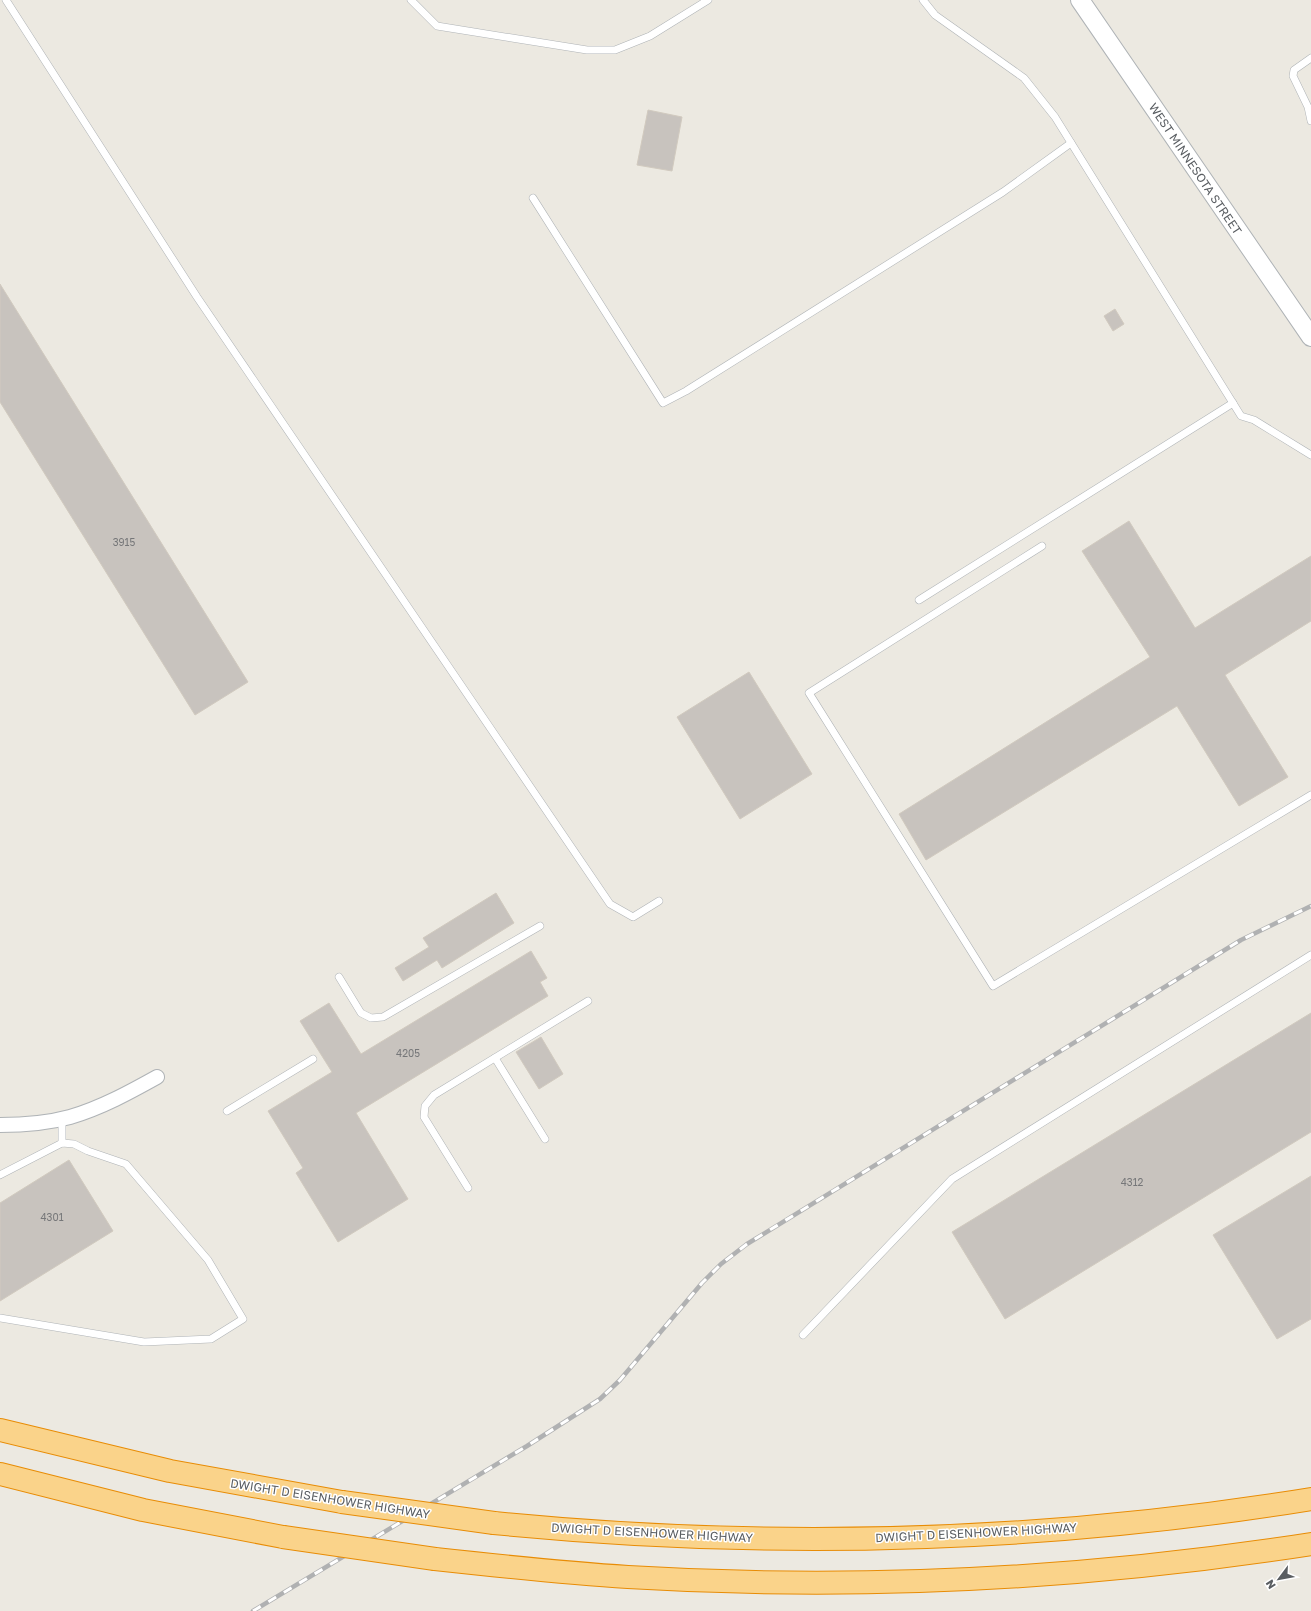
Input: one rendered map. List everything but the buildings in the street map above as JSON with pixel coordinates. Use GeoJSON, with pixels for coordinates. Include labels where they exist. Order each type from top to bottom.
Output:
{"type":"FeatureCollection","features":[{"type":"Feature","properties":{"kind":"highway","name":"DWIGHT D EISENHOWER HIGHWAY"},"geometry":{"type":"LineString","coordinates":[[0,1430],[170,1471],[342,1502],[494,1523],[671,1536],[829,1539],[912,1538],[1012,1533],[1199,1516],[1311,1499]]}},
{"type":"Feature","properties":{"kind":"highway"},"geometry":{"type":"LineString","coordinates":[[0,1474],[143,1510],[283,1537],[435,1559],[630,1577],[757,1581],[884,1581],[983,1578],[1104,1569],[1192,1560],[1311,1544]]}},
{"type":"Feature","properties":{"kind":"street","name":"WEST MINNESOTA STREET"},"geometry":{"type":"LineString","coordinates":[[1080,0],[1311,337]]}},
{"type":"Feature","properties":{"kind":"street"},"geometry":{"type":"LineString","coordinates":[[0,1125],[70,1117],[112,1100],[157,1077]]}},
{"type":"Feature","properties":{"kind":"lane"},"geometry":{"type":"LineString","coordinates":[[6,0],[197,297],[610,904],[633,917],[659,901]]}},
{"type":"Feature","properties":{"kind":"lane"},"geometry":{"type":"LineString","coordinates":[[411,0],[437,26],[587,50],[615,50],[650,36],[708,0]]}},
{"type":"Feature","properties":{"kind":"lane"},"geometry":{"type":"LineString","coordinates":[[923,0],[935,14],[1024,78],[1055,117],[1241,416],[1254,420],[1311,455]]}},
{"type":"Feature","properties":{"kind":"lane"},"geometry":{"type":"LineString","coordinates":[[1311,58],[1294,70],[1293,76],[1308,106],[1311,121]]}},
{"type":"Feature","properties":{"kind":"lane"},"geometry":{"type":"LineString","coordinates":[[533,198],[663,403],[686,392],[996,196],[1071,143]]}},
{"type":"Feature","properties":{"kind":"lane"},"geometry":{"type":"LineString","coordinates":[[919,600],[1233,403]]}},
{"type":"Feature","properties":{"kind":"lane"},"geometry":{"type":"LineString","coordinates":[[1042,546],[808,693],[993,986],[1311,795]]}},
{"type":"Feature","properties":{"kind":"lane"},"geometry":{"type":"LineString","coordinates":[[339,977],[361,1013],[370,1018],[383,1017],[540,926]]}},
{"type":"Feature","properties":{"kind":"lane"},"geometry":{"type":"LineString","coordinates":[[802,1335],[952,1179],[1311,955]]}},
{"type":"Feature","properties":{"kind":"lane"},"geometry":{"type":"LineString","coordinates":[[468,1188],[424,1117],[425,1106],[434,1095],[588,1001]]}},
{"type":"Feature","properties":{"kind":"lane"},"geometry":{"type":"LineString","coordinates":[[495,1058],[545,1139]]}},
{"type":"Feature","properties":{"kind":"lane"},"geometry":{"type":"LineString","coordinates":[[227,1111],[313,1059]]}},
{"type":"Feature","properties":{"kind":"lane"},"geometry":{"type":"LineString","coordinates":[[62,1118],[62,1143]]}},
{"type":"Feature","properties":{"kind":"lane"},"geometry":{"type":"LineString","coordinates":[[0,1175],[62,1143],[74,1144],[88,1152],[126,1164],[208,1260],[243,1318],[211,1339],[144,1342],[0,1318]]}},
{"type":"Feature","properties":{"kind":"railway"},"geometry":{"type":"LineString","coordinates":[[253,1611],[527,1446],[600,1399],[620,1380],[702,1283],[721,1264],[747,1244],[1241,940],[1311,906]]}}]}
